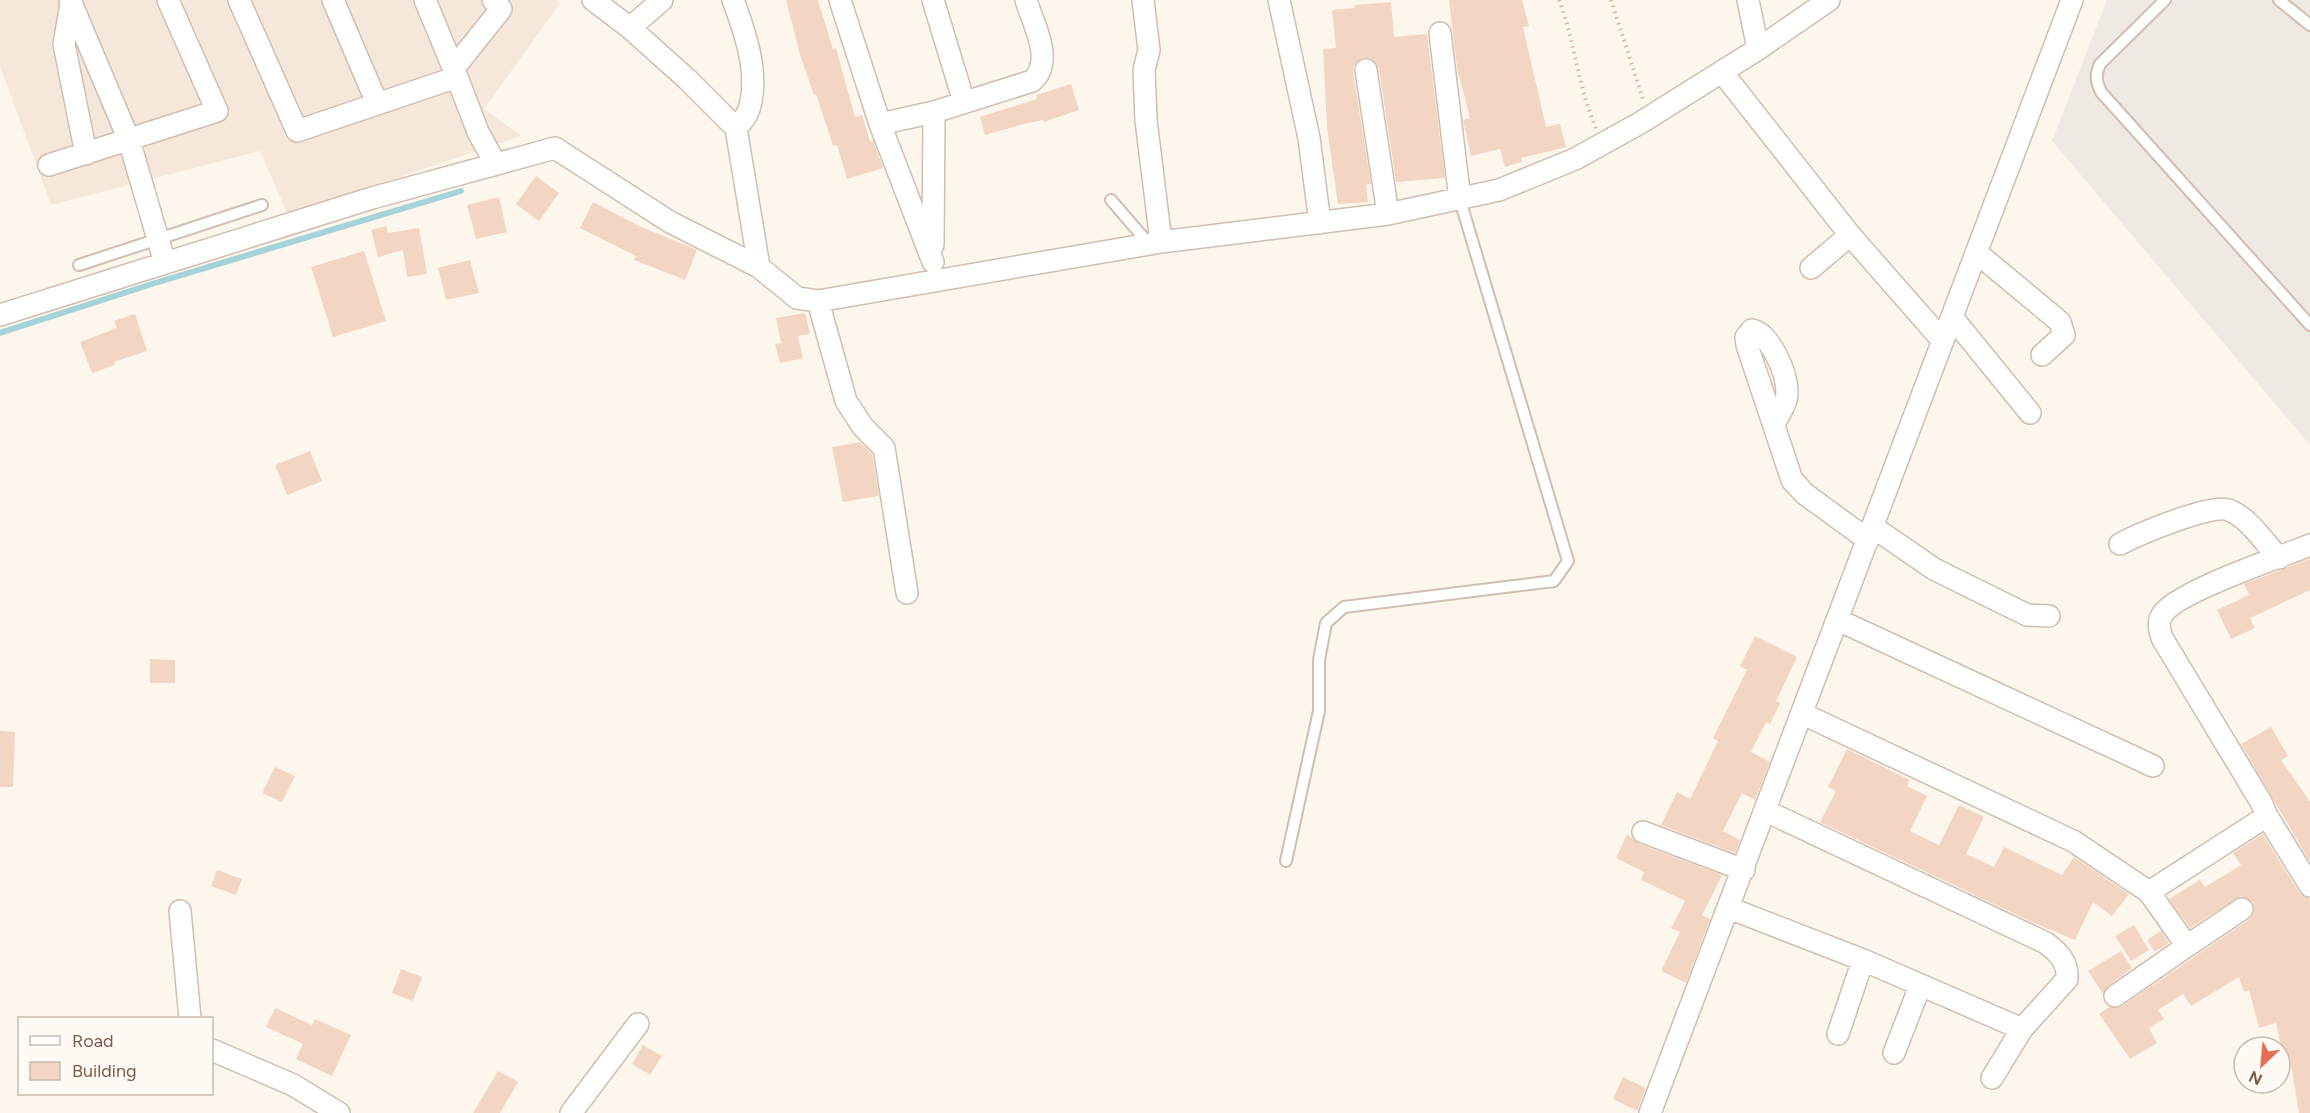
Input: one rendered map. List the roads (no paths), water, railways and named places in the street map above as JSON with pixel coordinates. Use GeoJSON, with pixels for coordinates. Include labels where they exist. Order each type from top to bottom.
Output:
{"type":"FeatureCollection","features":[{"type":"Feature","properties":{"kind":"street"},"geometry":{"type":"LineString","coordinates":[[49,165],[217,111],[168,0]]}},
{"type":"Feature","properties":{"kind":"street"},"geometry":{"type":"LineString","coordinates":[[239,0],[297,131],[455,73],[501,9],[493,0]]}},
{"type":"Feature","properties":{"kind":"street"},"geometry":{"type":"LineString","coordinates":[[333,0],[377,102]]}},
{"type":"Feature","properties":{"kind":"street"},"geometry":{"type":"LineString","coordinates":[[425,0],[478,132],[495,163]]}},
{"type":"Feature","properties":{"kind":"street"},"geometry":{"type":"LineString","coordinates":[[593,0],[630,28],[736,128],[759,267]]}},
{"type":"Feature","properties":{"kind":"street"},"geometry":{"type":"LineString","coordinates":[[630,28],[662,0]]}},
{"type":"Feature","properties":{"kind":"street"},"geometry":{"type":"LineString","coordinates":[[733,0],[742,25],[753,87],[749,111],[736,128]]}},
{"type":"Feature","properties":{"kind":"street"},"geometry":{"type":"LineString","coordinates":[[840,0],[880,124],[935,270]]}},
{"type":"Feature","properties":{"kind":"street"},"geometry":{"type":"LineString","coordinates":[[933,0],[964,102]]}},
{"type":"Feature","properties":{"kind":"street"},"geometry":{"type":"LineString","coordinates":[[880,124],[934,112],[1032,81],[1039,75],[1044,65],[1043,53],[1026,0]]}},
{"type":"Feature","properties":{"kind":"street"},"geometry":{"type":"LineString","coordinates":[[1143,0],[1149,50],[1144,70],[1155,243]]}},
{"type":"Feature","properties":{"kind":"street"},"geometry":{"type":"LineString","coordinates":[[1279,0],[1309,138],[1320,223]]}},
{"type":"Feature","properties":{"kind":"street"},"geometry":{"type":"LineString","coordinates":[[1748,0],[1758,49]]}},
{"type":"Feature","properties":{"kind":"street"},"geometry":{"type":"LineString","coordinates":[[0,315],[495,163],[555,148],[670,222],[759,267],[797,298],[818,301],[935,270],[1388,214],[1499,190],[1539,175],[1603,143],[1648,117],[1758,49],[1829,0]]}},
{"type":"Feature","properties":{"kind":"street"},"geometry":{"type":"LineString","coordinates":[[1650,1113],[2072,0]]}},
{"type":"Feature","properties":{"kind":"street"},"geometry":{"type":"LineString","coordinates":[[70,2],[129,140],[165,263]]}},
{"type":"Feature","properties":{"kind":"street"},"geometry":{"type":"LineString","coordinates":[[70,2],[64,44],[86,153]]}},
{"type":"Feature","properties":{"kind":"street"},"geometry":{"type":"LineString","coordinates":[[1440,33],[1460,200]]}},
{"type":"Feature","properties":{"kind":"street"},"geometry":{"type":"LineString","coordinates":[[1366,70],[1388,214]]}},
{"type":"Feature","properties":{"kind":"street"},"geometry":{"type":"LineString","coordinates":[[1722,72],[1850,235],[1943,341]]}},
{"type":"Feature","properties":{"kind":"street"},"geometry":{"type":"LineString","coordinates":[[934,112],[935,270]]}},
{"type":"Feature","properties":{"kind":"street"},"geometry":{"type":"LineString","coordinates":[[1811,268],[1850,235]]}},
{"type":"Feature","properties":{"kind":"street"},"geometry":{"type":"LineString","coordinates":[[1977,253],[2060,322],[2064,335],[2042,355]]}},
{"type":"Feature","properties":{"kind":"street"},"geometry":{"type":"LineString","coordinates":[[818,301],[846,401],[863,428],[884,448],[907,593]]}},
{"type":"Feature","properties":{"kind":"street"},"geometry":{"type":"LineString","coordinates":[[1952,317],[2030,413]]}},
{"type":"Feature","properties":{"kind":"street"},"geometry":{"type":"LineString","coordinates":[[1775,422],[1785,465],[1792,480],[1804,494],[1934,569],[2028,615],[2049,616]]}},
{"type":"Feature","properties":{"kind":"street"},"geometry":{"type":"LineString","coordinates":[[2120,544],[2147,531],[2220,507],[2235,513],[2279,558]]}},
{"type":"Feature","properties":{"kind":"street"},"geometry":{"type":"LineString","coordinates":[[2310,545],[2205,587],[2162,614],[2159,624],[2162,638],[2310,886]]}},
{"type":"Feature","properties":{"kind":"street"},"geometry":{"type":"LineString","coordinates":[[1838,620],[2152,766]]}},
{"type":"Feature","properties":{"kind":"street"},"geometry":{"type":"LineString","coordinates":[[1803,714],[2073,841],[2149,892],[2187,946]]}},
{"type":"Feature","properties":{"kind":"street"},"geometry":{"type":"LineString","coordinates":[[1766,811],[2046,943],[2061,955],[2067,970],[2067,980],[2022,1029],[1992,1078]]}},
{"type":"Feature","properties":{"kind":"street"},"geometry":{"type":"LineString","coordinates":[[2149,892],[2267,816]]}},
{"type":"Feature","properties":{"kind":"street"},"geometry":{"type":"LineString","coordinates":[[1643,832],[1744,870]]}},
{"type":"Feature","properties":{"kind":"street"},"geometry":{"type":"LineString","coordinates":[[1729,908],[1863,960],[2022,1029]]}},
{"type":"Feature","properties":{"kind":"street"},"geometry":{"type":"LineString","coordinates":[[2115,996],[2242,909]]}},
{"type":"Feature","properties":{"kind":"street"},"geometry":{"type":"LineString","coordinates":[[180,911],[190,1017]]}},
{"type":"Feature","properties":{"kind":"street"},"geometry":{"type":"LineString","coordinates":[[1838,1034],[1863,960]]}},
{"type":"Feature","properties":{"kind":"street"},"geometry":{"type":"LineString","coordinates":[[1894,1053],[1920,986]]}},
{"type":"Feature","properties":{"kind":"street"},"geometry":{"type":"LineString","coordinates":[[571,1113],[638,1024]]}},
{"type":"Feature","properties":{"kind":"street"},"geometry":{"type":"LineString","coordinates":[[213,1050],[293,1085],[339,1113]]}},
{"type":"Feature","properties":{"kind":"lane"},"geometry":{"type":"LineString","coordinates":[[2165,0],[2100,64],[2096,73],[2096,83],[2101,92],[2310,325]]}},
{"type":"Feature","properties":{"kind":"lane"},"geometry":{"type":"LineString","coordinates":[[2279,0],[2310,25]]}},
{"type":"Feature","properties":{"kind":"lane"},"geometry":{"type":"LineString","coordinates":[[1111,200],[1155,243]]}},
{"type":"Feature","properties":{"kind":"lane"},"geometry":{"type":"LineString","coordinates":[[1286,861],[1319,711],[1321,651],[1326,623],[1344,608],[1554,581],[1568,561],[1460,200]]}},
{"type":"Feature","properties":{"kind":"lane"},"geometry":{"type":"LineString","coordinates":[[79,265],[262,204]]}},
{"type":"Feature","properties":{"kind":"waterway"},"geometry":{"type":"LineString","coordinates":[[0,333],[155,283],[461,191]]}}]}
